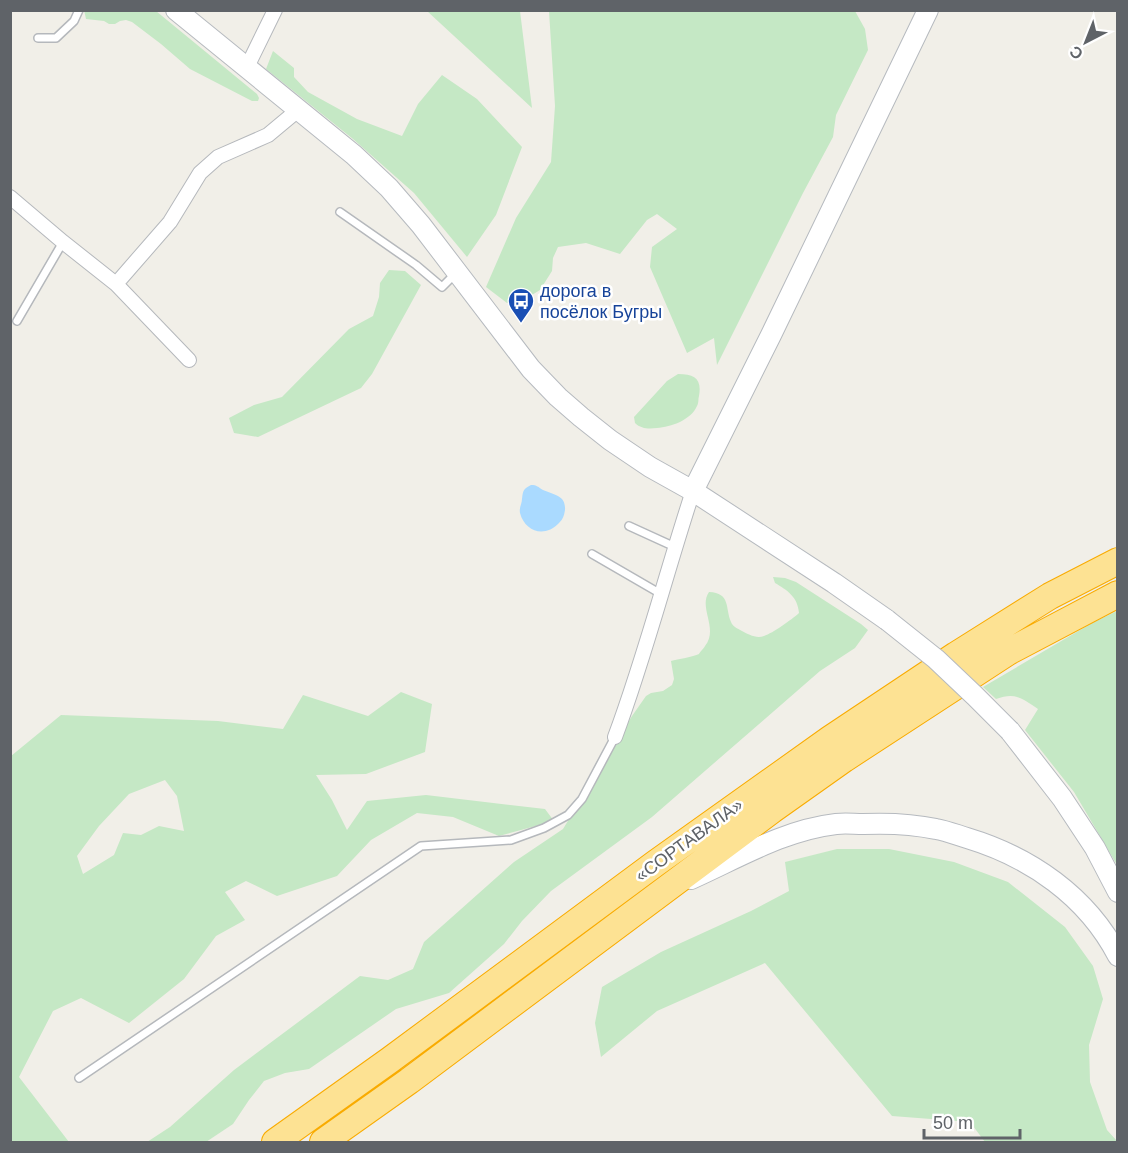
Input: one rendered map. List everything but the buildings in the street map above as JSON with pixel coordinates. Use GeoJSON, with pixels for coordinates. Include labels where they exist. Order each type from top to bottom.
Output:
{"type":"FeatureCollection","features":[{"type":"Feature","properties":{"kind":"highway","name":"«СОРТАВАЛА»"},"geometry":{"type":"LineString","coordinates":[[275,1143],[656,863],[830,740],[956,655],[1050,596],[1118,561]]}},
{"type":"Feature","properties":{"kind":"highway","name":"«СОРТАВАЛА»"},"geometry":{"type":"LineString","coordinates":[[323,1143],[844,759],[1008,652],[1118,594]]}},
{"type":"Feature","properties":{"kind":"main road"},"geometry":{"type":"LineString","coordinates":[[176,10],[354,155],[389,188],[421,225],[531,369],[581,417],[650,467],[693,491],[834,583],[887,620],[936,659],[1010,731],[1062,798],[1095,848],[1118,892]]}},
{"type":"Feature","properties":{"kind":"main road"},"geometry":{"type":"LineString","coordinates":[[693,491],[928,10]]}},
{"type":"Feature","properties":{"kind":"main road"},"geometry":{"type":"LineString","coordinates":[[664,892],[770,842],[798,832],[836,824],[890,823],[937,829],[1010,853],[1063,886],[1090,915],[1118,956]]}},
{"type":"Feature","properties":{"kind":"street"},"geometry":{"type":"LineString","coordinates":[[247,67],[275,10]]}},
{"type":"Feature","properties":{"kind":"street"},"geometry":{"type":"LineString","coordinates":[[116,284],[170,222],[200,173],[218,158],[268,135],[298,110]]}},
{"type":"Feature","properties":{"kind":"street"},"geometry":{"type":"LineString","coordinates":[[10,197],[116,284],[189,360]]}},
{"type":"Feature","properties":{"kind":"street"},"geometry":{"type":"LineString","coordinates":[[615,737],[633,688],[693,491]]}},
{"type":"Feature","properties":{"kind":"lane"},"geometry":{"type":"LineString","coordinates":[[38,38],[56,38],[74,21],[79,10]]}},
{"type":"Feature","properties":{"kind":"lane"},"geometry":{"type":"LineString","coordinates":[[340,212],[416,265],[442,287],[457,272]]}},
{"type":"Feature","properties":{"kind":"lane"},"geometry":{"type":"LineString","coordinates":[[17,321],[63,242]]}},
{"type":"Feature","properties":{"kind":"lane"},"geometry":{"type":"LineString","coordinates":[[629,526],[675,547]]}},
{"type":"Feature","properties":{"kind":"lane"},"geometry":{"type":"LineString","coordinates":[[592,554],[661,594]]}},
{"type":"Feature","properties":{"kind":"lane"},"geometry":{"type":"LineString","coordinates":[[79,1078],[421,846],[511,840],[544,828],[568,815],[582,799],[615,737]]}},
{"type":"Feature","properties":{"kind":"green space"},"geometry":{"type":"Polygon","coordinates":[[[84,10],[156,11],[257,94],[258,101],[252,101],[190,69],[132,22],[126,20],[109,24],[104,21],[86,19],[84,10]]]}},
{"type":"Feature","properties":{"kind":"green space"},"geometry":{"type":"Polygon","coordinates":[[[427,11],[520,11],[532,108],[427,11]]]}},
{"type":"Feature","properties":{"kind":"green space"},"geometry":{"type":"Polygon","coordinates":[[[549,11],[855,11],[865,29],[868,50],[836,115],[833,137],[717,365],[714,338],[687,353],[650,267],[652,247],[677,229],[657,214],[647,220],[620,254],[586,243],[558,247],[553,258],[552,271],[540,290],[522,301],[507,303],[486,287],[516,218],[551,162],[555,106],[549,11]]]}},
{"type":"Feature","properties":{"kind":"green space"},"geometry":{"type":"Polygon","coordinates":[[[273,51],[294,68],[294,77],[308,92],[357,119],[402,136],[418,104],[442,75],[477,99],[522,147],[496,215],[467,257],[414,193],[353,139],[266,69],[273,51]]]}},
{"type":"Feature","properties":{"kind":"green space"},"geometry":{"type":"Polygon","coordinates":[[[389,270],[405,271],[421,285],[372,374],[361,388],[258,437],[234,433],[229,418],[254,405],[282,397],[349,329],[373,316],[379,297],[380,283],[389,270]]]}},
{"type":"Feature","properties":{"kind":"green space"},"geometry":{"type":"Polygon","coordinates":[[[678,374],[693,376],[698,382],[700,390],[698,405],[694,411],[680,422],[668,426],[648,428],[637,425],[634,417],[667,381],[678,374]]]}},
{"type":"Feature","properties":{"kind":"green space"},"geometry":{"type":"Polygon","coordinates":[[[773,577],[796,582],[868,630],[855,648],[820,671],[652,817],[551,891],[504,944],[449,993],[396,1009],[309,1069],[285,1073],[264,1081],[233,1124],[206,1142],[147,1142],[170,1127],[234,1070],[360,976],[388,980],[413,969],[424,942],[514,862],[563,829],[646,696],[663,691],[672,685],[674,679],[671,661],[699,654],[705,647],[710,632],[706,605],[709,592],[724,598],[734,626],[755,637],[772,632],[799,613],[794,598],[775,583],[773,577]]]}},
{"type":"Feature","properties":{"kind":"green space"},"geometry":{"type":"Polygon","coordinates":[[[1117,611],[1117,865],[1074,792],[1025,730],[1038,709],[1018,697],[1008,696],[996,699],[983,687],[1092,623],[1117,611]]]}},
{"type":"Feature","properties":{"kind":"green space"},"geometry":{"type":"Polygon","coordinates":[[[401,692],[432,704],[425,752],[366,774],[316,775],[347,830],[367,801],[426,795],[545,809],[554,821],[499,836],[453,817],[417,813],[371,840],[337,876],[277,896],[246,881],[225,892],[245,920],[216,936],[184,979],[129,1023],[81,998],[53,1011],[19,1077],[69,1142],[11,1142],[11,756],[61,715],[218,721],[283,729],[303,695],[368,716],[401,692]],[[165,780],[129,794],[99,826],[77,856],[83,874],[114,855],[123,833],[141,835],[159,826],[184,831],[177,796],[165,780]]]}},
{"type":"Feature","properties":{"kind":"green space"},"geometry":{"type":"Polygon","coordinates":[[[837,849],[889,849],[954,862],[1008,882],[1065,927],[1093,966],[1103,999],[1089,1045],[1090,1082],[1107,1130],[1117,1142],[985,1142],[970,1122],[892,1116],[765,963],[657,1011],[601,1057],[595,1023],[602,987],[661,952],[789,891],[785,862],[837,849]]]}},
{"type":"Feature","properties":{"kind":"water"},"geometry":{"type":"Polygon","coordinates":[[[531,485],[558,496],[564,501],[565,510],[562,519],[554,528],[536,531],[526,525],[523,520],[520,509],[523,492],[531,485]]]}},
{"type":"Feature","properties":{"kind":"place","name":"дорога в посёлок Бугры"},"geometry":{"type":"Point","coordinates":[521,324]}}]}
